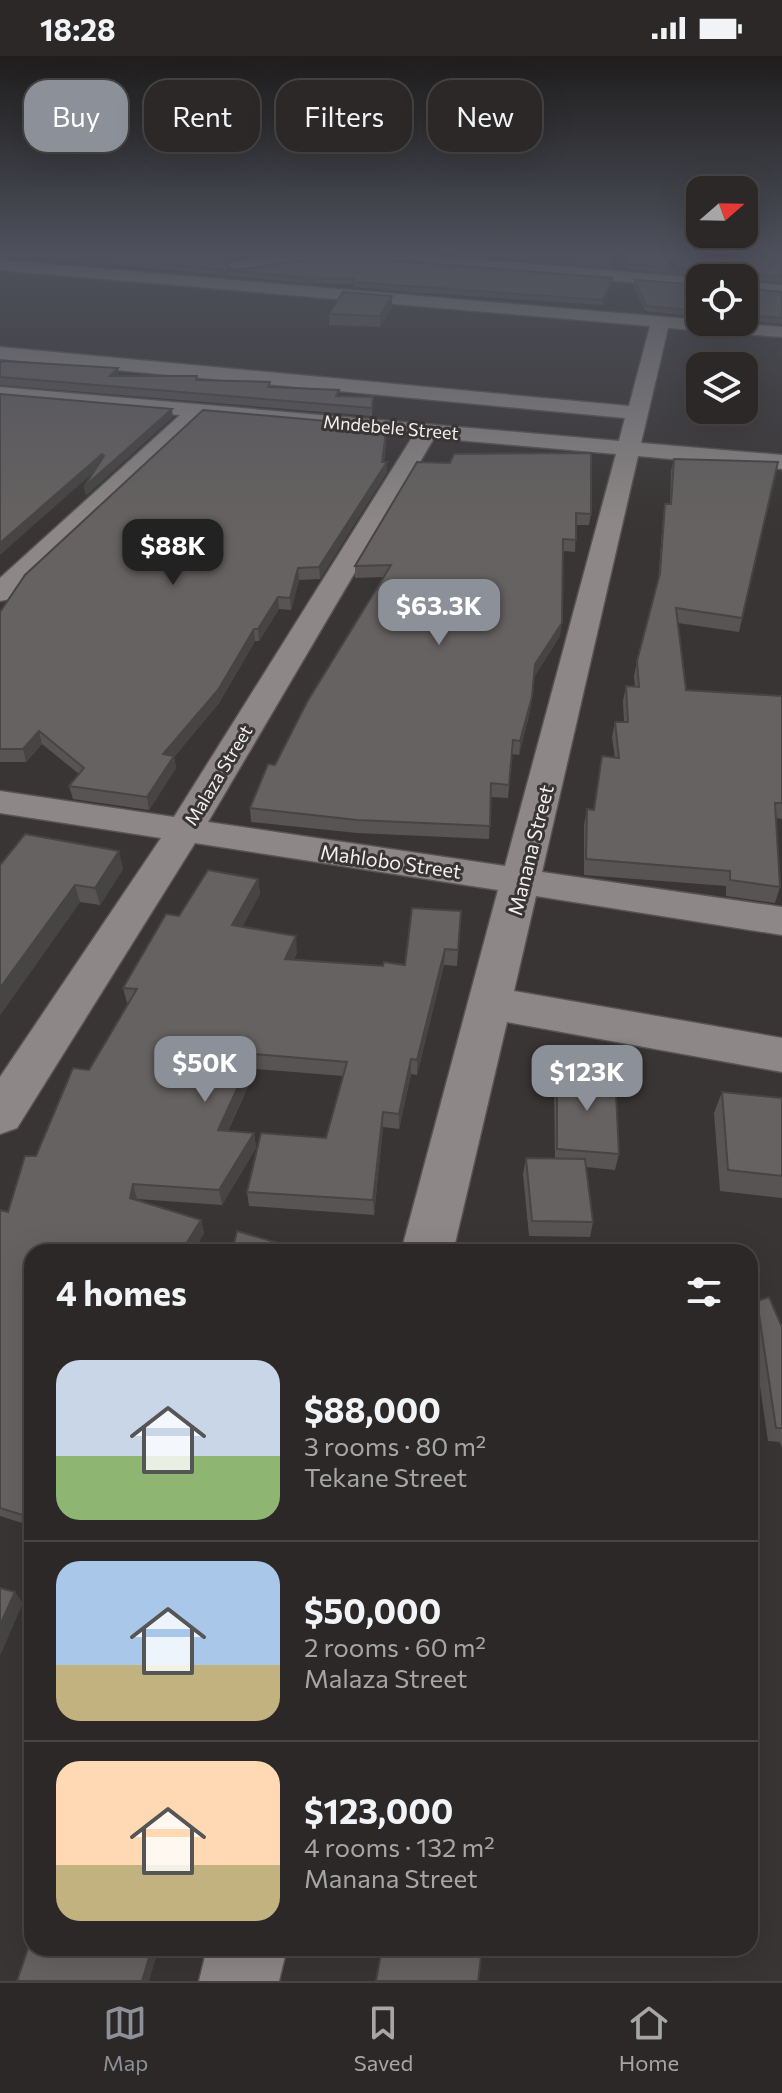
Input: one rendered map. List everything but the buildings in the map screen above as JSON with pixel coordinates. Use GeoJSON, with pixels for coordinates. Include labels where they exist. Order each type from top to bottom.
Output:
{"type":"FeatureCollection","features":[{"type":"Feature","properties":{"kind":"street","name":"Manana Street"},"geometry":{"type":"LineString","coordinates":[[429,1244],[655,344]]}},
{"type":"Feature","properties":{"kind":"street"},"geometry":{"type":"LineString","coordinates":[[0,353],[639,413]]}},
{"type":"Feature","properties":{"kind":"street","name":"Mndebele Street"},"geometry":{"type":"LineString","coordinates":[[0,393],[782,462]]}},
{"type":"Feature","properties":{"kind":"street"},"geometry":{"type":"LineString","coordinates":[[0,593],[198,410]]}},
{"type":"Feature","properties":{"kind":"street","name":"Malaza Street"},"geometry":{"type":"LineString","coordinates":[[0,1115],[184,831],[428,430]]}},
{"type":"Feature","properties":{"kind":"street","name":"Mahlobo Street"},"geometry":{"type":"LineString","coordinates":[[0,802],[782,921]]}},
{"type":"Feature","properties":{"kind":"street"},"geometry":{"type":"LineString","coordinates":[[491,1003],[782,1055]]}},
{"type":"Feature","properties":{"kind":"street"},"geometry":{"type":"LineString","coordinates":[[239,1981],[245,1956]]}}]}
